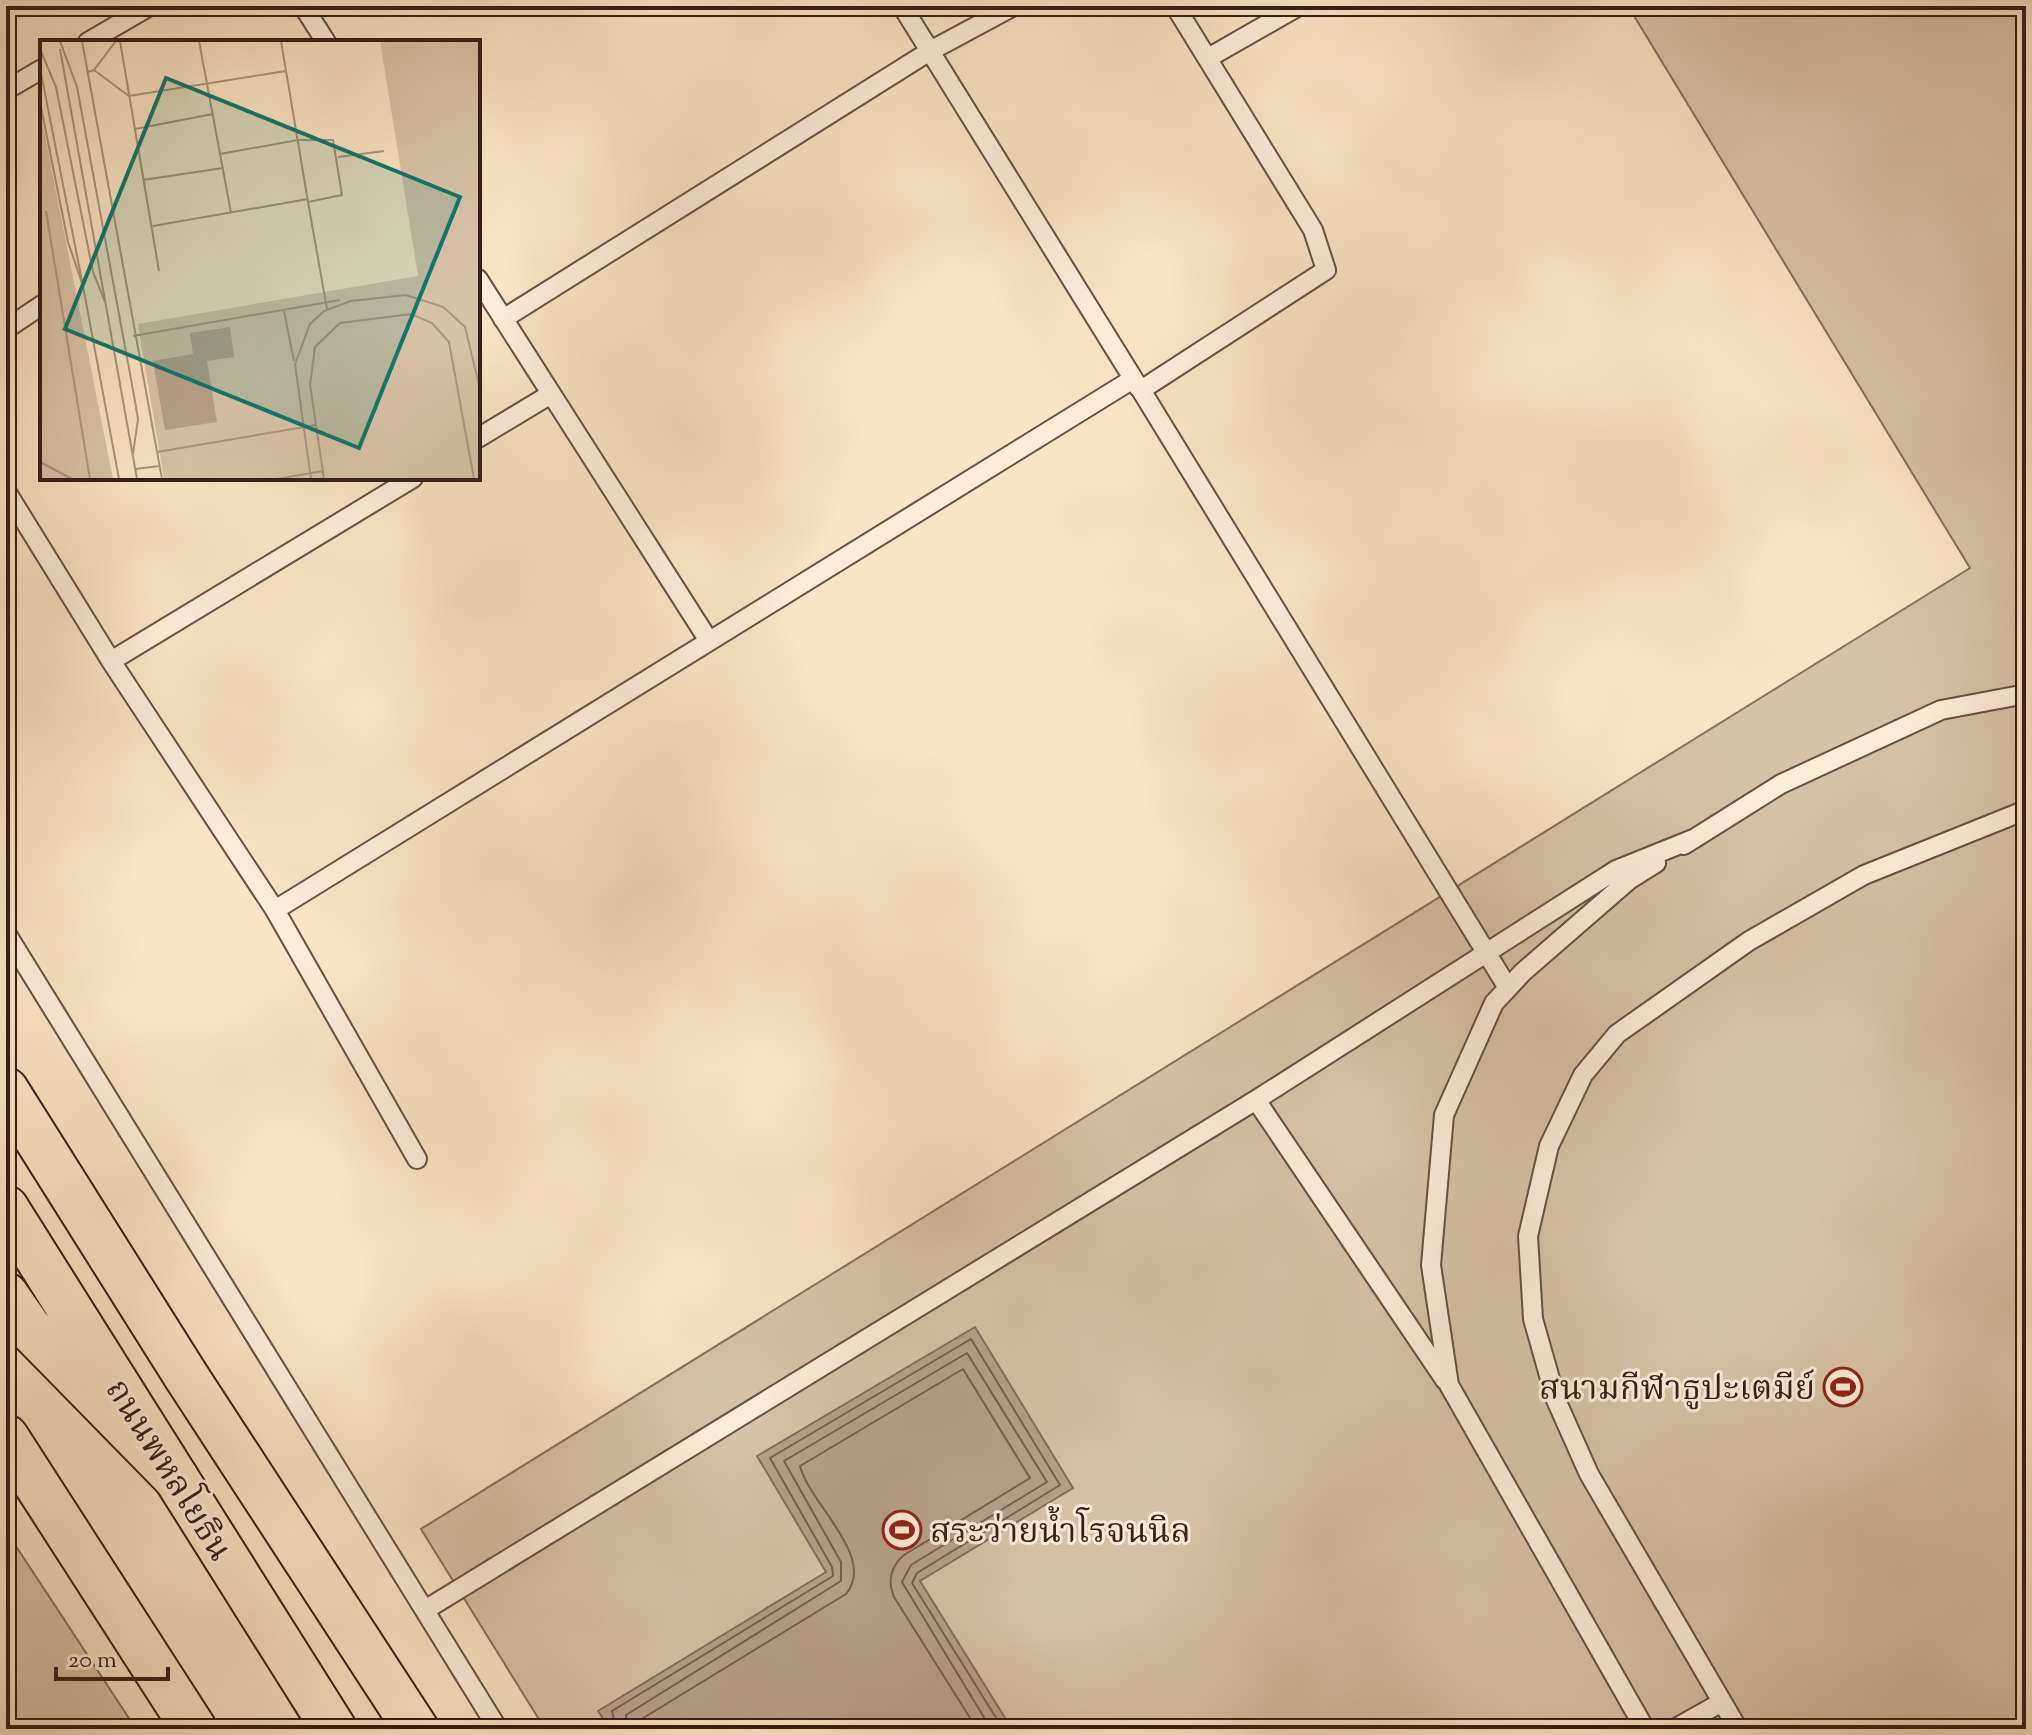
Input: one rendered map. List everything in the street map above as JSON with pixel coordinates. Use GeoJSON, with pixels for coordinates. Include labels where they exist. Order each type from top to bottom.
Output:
{"type":"FeatureCollection","features":[{"type":"Feature","properties":{"kind":"main road"},"geometry":{"type":"LineString","coordinates":[[6,1090],[416,1729]]}},
{"type":"Feature","properties":{"kind":"main road","name":"ถนนพหลโยธิน"},"geometry":{"type":"LineString","coordinates":[[6,1208],[334,1729]]}},
{"type":"Feature","properties":{"kind":"main road"},"geometry":{"type":"LineString","coordinates":[[6,1295],[29,1328],[176,1478]]}},
{"type":"Feature","properties":{"kind":"main road"},"geometry":{"type":"LineString","coordinates":[[6,1437],[194,1729]]}},
{"type":"Feature","properties":{"kind":"lane"},"geometry":{"type":"LineString","coordinates":[[91,40],[150,6]]}},
{"type":"Feature","properties":{"kind":"lane"},"geometry":{"type":"LineString","coordinates":[[303,6],[325,40]]}},
{"type":"Feature","properties":{"kind":"lane"},"geometry":{"type":"LineString","coordinates":[[902,6],[1508,988]]}},
{"type":"Feature","properties":{"kind":"lane"},"geometry":{"type":"LineString","coordinates":[[503,319],[930,51],[1014,6]]}},
{"type":"Feature","properties":{"kind":"lane"},"geometry":{"type":"LineString","coordinates":[[275,910],[709,641],[1326,270],[1313,230],[1175,6]]}},
{"type":"Feature","properties":{"kind":"lane"},"geometry":{"type":"LineString","coordinates":[[1208,58],[1299,6]]}},
{"type":"Feature","properties":{"kind":"lane"},"geometry":{"type":"LineString","coordinates":[[6,90],[40,70]]}},
{"type":"Feature","properties":{"kind":"lane"},"geometry":{"type":"LineString","coordinates":[[480,282],[709,641]]}},
{"type":"Feature","properties":{"kind":"lane"},"geometry":{"type":"LineString","coordinates":[[6,329],[40,306]]}},
{"type":"Feature","properties":{"kind":"lane"},"geometry":{"type":"LineString","coordinates":[[480,437],[551,394]]}},
{"type":"Feature","properties":{"kind":"lane"},"geometry":{"type":"LineString","coordinates":[[111,661],[410,480]]}},
{"type":"Feature","properties":{"kind":"lane"},"geometry":{"type":"LineString","coordinates":[[6,491],[111,661],[275,910],[417,1159]]}},
{"type":"Feature","properties":{"kind":"lane"},"geometry":{"type":"LineString","coordinates":[[1449,1385],[1431,1265],[1444,1115],[1494,1003],[1629,880],[1781,784],[1941,710],[2026,694]]}},
{"type":"Feature","properties":{"kind":"lane"},"geometry":{"type":"LineString","coordinates":[[1738,1729],[1589,1474],[1556,1400],[1533,1319],[1528,1236],[1549,1146],[1583,1075],[1617,1034],[1749,941],[1864,875],[2026,810]]}},
{"type":"Feature","properties":{"kind":"lane"},"geometry":{"type":"LineString","coordinates":[[425,1610],[1256,1100],[1616,870],[1693,839]]}},
{"type":"Feature","properties":{"kind":"lane"},"geometry":{"type":"LineString","coordinates":[[6,933],[498,1729]]}},
{"type":"Feature","properties":{"kind":"lane"},"geometry":{"type":"LineString","coordinates":[[1256,1100],[1449,1385],[1645,1729]]}},
{"type":"Feature","properties":{"kind":"lane"},"geometry":{"type":"LineString","coordinates":[[1674,1729],[1722,1702]]}},
{"type":"Feature","properties":{"kind":"lane"},"geometry":{"type":"LineString","coordinates":[[6,1723],[10,1729]]}},
{"type":"Feature","properties":{"kind":"shaded area"},"geometry":{"type":"Polygon","coordinates":[[[1628,6],[2026,6],[2026,1729],[545,1729],[421,1529],[1970,568],[1628,6]]]}},
{"type":"Feature","properties":{"kind":"shaded area"},"geometry":{"type":"Polygon","coordinates":[[[6,1531],[136,1729],[6,1729],[6,1531]]]}},
{"type":"Feature","properties":{"kind":"water","name":"สระว่ายน้ำโรจนนิล"},"geometry":{"type":"Polygon","coordinates":[[[975,1327],[1073,1488],[920,1581],[1012,1729],[610,1729],[598,1711],[826,1572],[757,1456],[975,1327]]]}},
{"type":"Feature","properties":{"kind":"place","name":"สนามกีฬาธูปะเตมีย์"},"geometry":{"type":"Point","coordinates":[1843,1387]}},
{"type":"Feature","properties":{"kind":"place","name":"สระว่ายน้ำโรจนนิล"},"geometry":{"type":"Point","coordinates":[902,1530]}}]}
